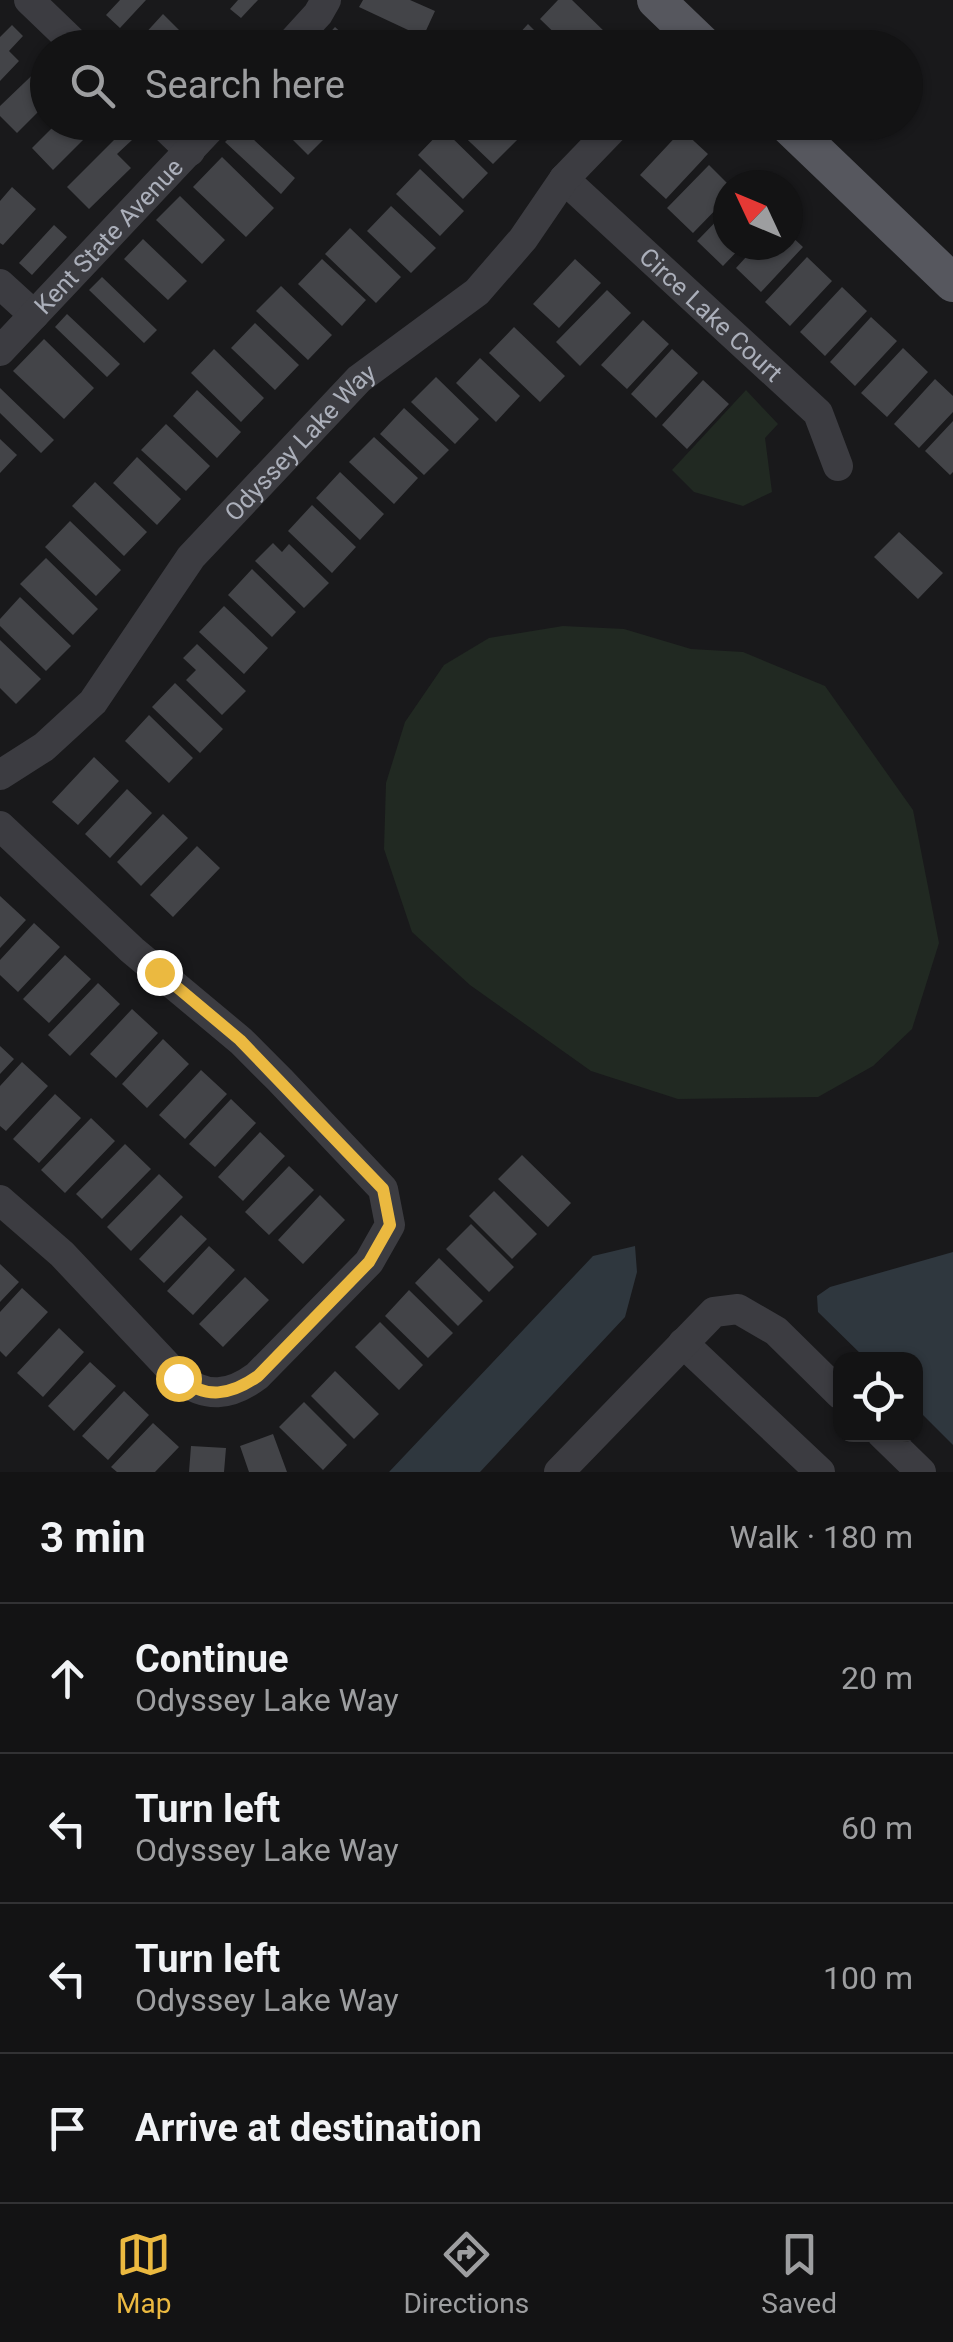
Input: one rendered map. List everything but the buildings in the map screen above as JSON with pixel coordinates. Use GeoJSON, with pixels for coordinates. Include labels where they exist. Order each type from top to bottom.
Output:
{"type":"FeatureCollection","features":[{"type":"Feature","properties":{"kind":"main road"},"geometry":{"type":"LineString","coordinates":[[656,0],[685,30]]}},
{"type":"Feature","properties":{"kind":"main road"},"geometry":{"type":"LineString","coordinates":[[804,140],[953,283]]}},
{"type":"Feature","properties":{"kind":"street"},"geometry":{"type":"LineString","coordinates":[[29,0],[61,30]]}},
{"type":"Feature","properties":{"kind":"street"},"geometry":{"type":"LineString","coordinates":[[303,30],[326,0]]}},
{"type":"Feature","properties":{"kind":"street"},"geometry":{"type":"LineString","coordinates":[[179,140],[190,150]]}},
{"type":"Feature","properties":{"kind":"street","name":"Kent State Avenue"},"geometry":{"type":"LineString","coordinates":[[0,351],[199,140]]}},
{"type":"Feature","properties":{"kind":"street","name":"Odyssey Lake Way"},"geometry":{"type":"LineString","coordinates":[[0,775],[44,748],[93,702],[191,557],[360,379],[477,292],[523,239],[564,178],[601,140]]}},
{"type":"Feature","properties":{"kind":"street","name":"Circe Lake Court"},"geometry":{"type":"LineString","coordinates":[[564,178],[818,413],[838,466]]}},
{"type":"Feature","properties":{"kind":"street"},"geometry":{"type":"LineString","coordinates":[[0,284],[34,316]]}},
{"type":"Feature","properties":{"kind":"street"},"geometry":{"type":"LineString","coordinates":[[0,826],[132,950],[240,1040],[280,1080],[383,1189],[390,1225],[369,1262],[258,1376],[224,1394],[191,1388],[178,1378],[62,1254],[0,1200]]}},
{"type":"Feature","properties":{"kind":"street"},"geometry":{"type":"LineString","coordinates":[[559,1472],[714,1312],[738,1308],[776,1331],[833,1387]]}},
{"type":"Feature","properties":{"kind":"street"},"geometry":{"type":"LineString","coordinates":[[684,1343],[820,1472]]}},
{"type":"Feature","properties":{"kind":"street"},"geometry":{"type":"LineString","coordinates":[[890,1442],[921,1472]]}},
{"type":"Feature","properties":{"kind":"shaded area"},"geometry":{"type":"Polygon","coordinates":[[[746,390],[778,424],[765,438],[772,492],[743,506],[694,492],[672,470],[746,390]]]}},
{"type":"Feature","properties":{"kind":"shaded area"},"geometry":{"type":"Polygon","coordinates":[[[563,626],[624,629],[691,649],[743,652],[825,686],[913,810],[939,943],[912,1029],[873,1066],[818,1097],[678,1099],[591,1071],[470,985],[412,932],[384,849],[386,783],[405,722],[444,665],[489,638],[563,626]]]}},
{"type":"Feature","properties":{"kind":"shaded area"},"geometry":{"type":"Polygon","coordinates":[[[635,1246],[637,1272],[625,1317],[480,1472],[389,1472],[593,1256],[635,1246]]]}},
{"type":"Feature","properties":{"kind":"shaded area"},"geometry":{"type":"Polygon","coordinates":[[[953,1252],[953,1445],[923,1415],[923,1352],[859,1352],[818,1312],[817,1296],[830,1287],[953,1252]]]}},
{"type":"Feature","properties":{"kind":"route"},"geometry":{"type":"LineString","coordinates":[[159,972],[240,1040],[383,1189],[390,1225],[369,1262],[258,1376],[224,1394],[191,1388],[178,1378]]}}]}
